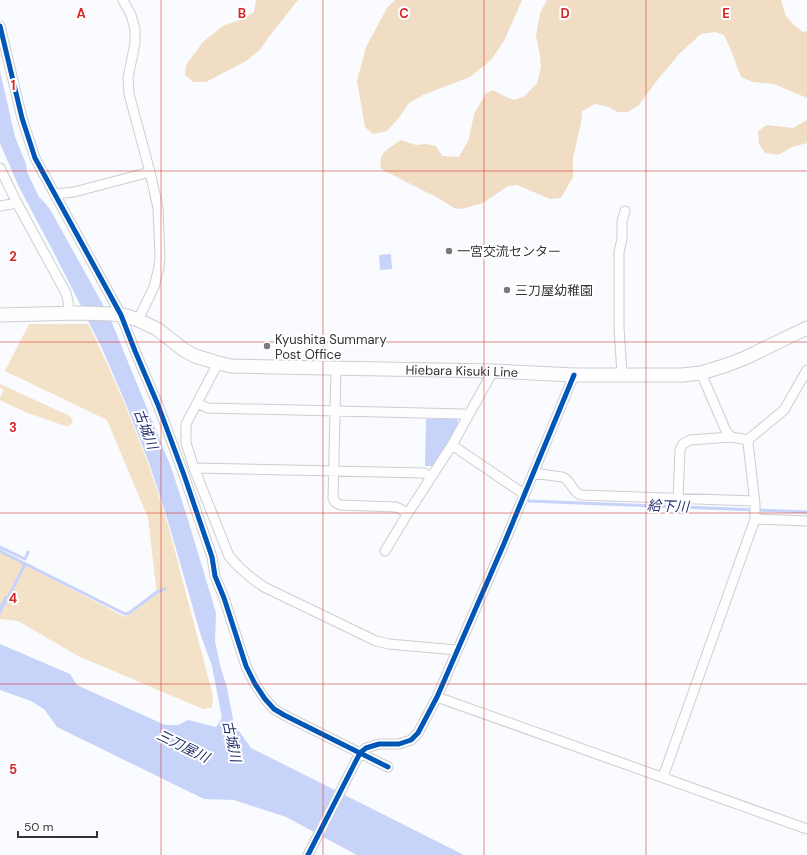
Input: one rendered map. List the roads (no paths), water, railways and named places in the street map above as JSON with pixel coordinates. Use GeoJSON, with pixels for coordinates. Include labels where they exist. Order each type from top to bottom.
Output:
{"type":"FeatureCollection","features":[{"type":"Feature","properties":{"kind":"main road","name":"Hiebara Kisuki Line"},"geometry":{"type":"LineString","coordinates":[[0,315],[74,313],[117,314],[138,320],[157,329],[184,350],[196,356],[231,366],[493,371],[574,375],[682,375],[701,373],[746,358],[807,328]]}},
{"type":"Feature","properties":{"kind":"street"},"geometry":{"type":"LineString","coordinates":[[123,0],[131,15],[135,29],[135,43],[128,78],[129,94],[158,208],[159,267],[154,286],[138,320]]}},
{"type":"Feature","properties":{"kind":"street"},"geometry":{"type":"LineString","coordinates":[[0,26],[22,118],[35,158],[117,314],[135,351],[158,405],[212,557],[216,576],[246,666],[255,684],[274,709],[284,716],[388,767]]}},
{"type":"Feature","properties":{"kind":"street"},"geometry":{"type":"LineString","coordinates":[[0,168],[66,293],[74,313]]}},
{"type":"Feature","properties":{"kind":"street"},"geometry":{"type":"LineString","coordinates":[[55,194],[74,192],[150,172]]}},
{"type":"Feature","properties":{"kind":"street"},"geometry":{"type":"LineString","coordinates":[[0,206],[17,202]]}},
{"type":"Feature","properties":{"kind":"street"},"geometry":{"type":"LineString","coordinates":[[622,375],[619,327],[619,252],[622,240],[622,221],[625,210]]}},
{"type":"Feature","properties":{"kind":"street"},"geometry":{"type":"LineString","coordinates":[[218,363],[186,424],[185,434],[187,447],[194,468],[229,556],[252,579],[264,587],[376,641],[389,644],[456,650]]}},
{"type":"Feature","properties":{"kind":"street"},"geometry":{"type":"LineString","coordinates":[[336,368],[333,499],[336,504],[343,506],[396,507],[408,513]]}},
{"type":"Feature","properties":{"kind":"street"},"geometry":{"type":"LineString","coordinates":[[663,778],[755,517],[755,502],[748,443],[749,440],[784,410],[807,370]]}},
{"type":"Feature","properties":{"kind":"street"},"geometry":{"type":"LineString","coordinates":[[385,551],[452,445],[493,371]]}},
{"type":"Feature","properties":{"kind":"street"},"geometry":{"type":"LineString","coordinates":[[701,373],[726,431],[731,437]]}},
{"type":"Feature","properties":{"kind":"street"},"geometry":{"type":"LineString","coordinates":[[308,855],[363,750],[379,744],[399,744],[411,740],[418,732],[437,697],[456,650],[503,546],[574,375]]}},
{"type":"Feature","properties":{"kind":"street"},"geometry":{"type":"LineString","coordinates":[[197,403],[208,408],[463,414],[468,416]]}},
{"type":"Feature","properties":{"kind":"street"},"geometry":{"type":"LineString","coordinates":[[678,499],[680,450],[684,444],[690,440],[731,437],[749,440]]}},
{"type":"Feature","properties":{"kind":"street"},"geometry":{"type":"LineString","coordinates":[[452,445],[524,494]]}},
{"type":"Feature","properties":{"kind":"street"},"geometry":{"type":"LineString","coordinates":[[194,468],[424,473],[431,477]]}},
{"type":"Feature","properties":{"kind":"street"},"geometry":{"type":"LineString","coordinates":[[533,473],[566,478],[574,492],[581,496],[755,502]]}},
{"type":"Feature","properties":{"kind":"street"},"geometry":{"type":"LineString","coordinates":[[755,517],[807,521]]}},
{"type":"Feature","properties":{"kind":"street"},"geometry":{"type":"LineString","coordinates":[[437,697],[807,829]]}},
{"type":"Feature","properties":{"kind":"water"},"geometry":{"type":"Polygon","coordinates":[[[0,71],[15,137],[26,164],[27,172],[39,197],[51,211],[107,312],[83,310],[19,187],[0,143],[0,71]]]}},
{"type":"Feature","properties":{"kind":"water"},"geometry":{"type":"Polygon","coordinates":[[[391,254],[392,269],[380,270],[379,255],[391,254]]]}},
{"type":"Feature","properties":{"kind":"water"},"geometry":{"type":"Polygon","coordinates":[[[86,317],[110,318],[171,467],[216,613],[215,641],[227,688],[234,724],[251,748],[464,855],[357,855],[286,817],[234,800],[204,799],[57,727],[44,709],[31,701],[0,690],[0,644],[70,674],[77,685],[165,725],[178,725],[188,720],[216,727],[222,718],[212,666],[201,636],[168,521],[149,463],[101,346],[86,317]]]}},
{"type":"Feature","properties":{"kind":"water"},"geometry":{"type":"Polygon","coordinates":[[[426,419],[457,419],[459,424],[435,466],[425,466],[426,419]]]}},
{"type":"Feature","properties":{"kind":"water"},"geometry":{"type":"Polygon","coordinates":[[[5,596],[9,598],[0,615],[0,605],[5,596]]]}},
{"type":"Feature","properties":{"kind":"waterway","name":"給下川"},"geometry":{"type":"LineString","coordinates":[[529,501],[807,512]]}},
{"type":"Feature","properties":{"kind":"waterway"},"geometry":{"type":"LineString","coordinates":[[0,547],[25,559],[28,552]]}},
{"type":"Feature","properties":{"kind":"waterway"},"geometry":{"type":"LineString","coordinates":[[0,551],[125,614],[129,613],[157,592],[165,589]]}},
{"type":"Feature","properties":{"kind":"waterway"},"geometry":{"type":"LineString","coordinates":[[7,600],[25,564]]}},
{"type":"Feature","properties":{"kind":"place","name":"一宮交流センター"},"geometry":{"type":"Point","coordinates":[449,251]}},
{"type":"Feature","properties":{"kind":"place","name":"三刀屋幼稚園"},"geometry":{"type":"Point","coordinates":[507,290]}},
{"type":"Feature","properties":{"kind":"place","name":"Kyushita Summary Post Office"},"geometry":{"type":"Point","coordinates":[267,346]}},
{"type":"Feature","properties":{"kind":"water label","name":"古城川"},"geometry":{"type":"Point","coordinates":[146,429]}},
{"type":"Feature","properties":{"kind":"water label","name":"古城川"},"geometry":{"type":"Point","coordinates":[232,741]}},
{"type":"Feature","properties":{"kind":"water label","name":"三刀屋川"},"geometry":{"type":"Point","coordinates":[183,746]}}]}
